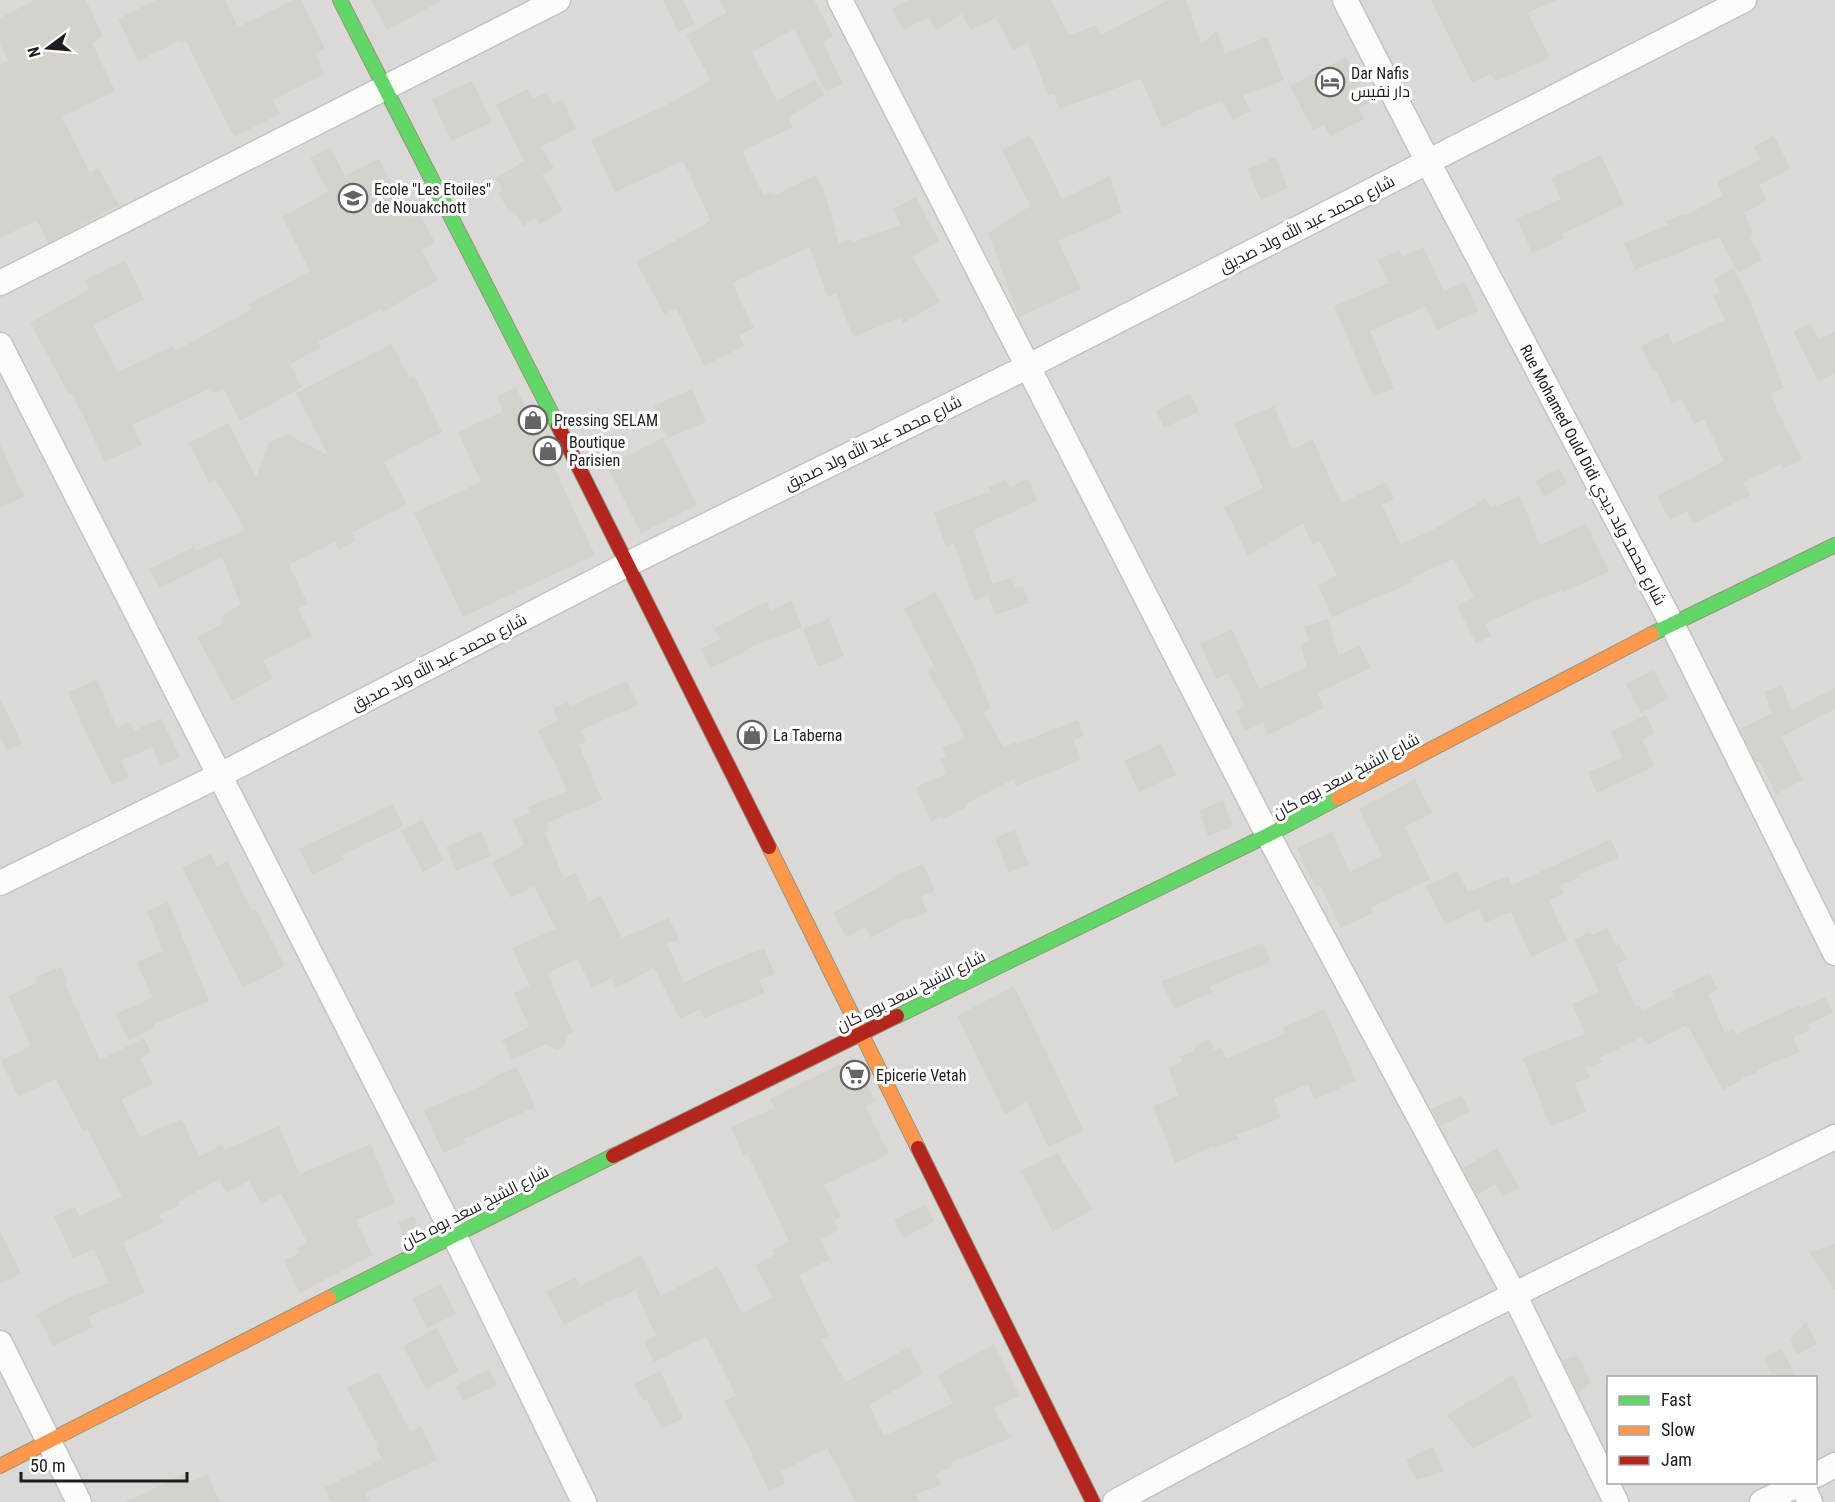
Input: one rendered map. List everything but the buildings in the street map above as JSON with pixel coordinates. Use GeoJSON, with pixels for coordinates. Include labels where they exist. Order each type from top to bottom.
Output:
{"type":"FeatureCollection","features":[{"type":"Feature","properties":{"kind":"street"},"geometry":{"type":"LineString","coordinates":[[340,0],[628,564],[1093,1502]]}},
{"type":"Feature","properties":{"kind":"street"},"geometry":{"type":"LineString","coordinates":[[0,283],[558,0]]}},
{"type":"Feature","properties":{"kind":"street"},"geometry":{"type":"LineString","coordinates":[[840,0],[1268,835],[1514,1294],[1607,1484]]}},
{"type":"Feature","properties":{"kind":"street","name":"Rue Mohamed Ould Didi شارع محمد ولد ديدي"},"geometry":{"type":"LineString","coordinates":[[1345,0],[1672,624],[1835,953]]}},
{"type":"Feature","properties":{"kind":"street","name":"شارع محمد عبد الله ولد صديق"},"geometry":{"type":"LineString","coordinates":[[0,883],[220,775],[628,564],[1027,367],[1744,0]]}},
{"type":"Feature","properties":{"kind":"street"},"geometry":{"type":"LineString","coordinates":[[0,345],[454,1235],[584,1502]]}},
{"type":"Feature","properties":{"kind":"street","name":"شارع الشيخ سعد بوه كان"},"geometry":{"type":"LineString","coordinates":[[0,1466],[454,1235],[1268,835],[1672,624],[1835,545]]}},
{"type":"Feature","properties":{"kind":"street"},"geometry":{"type":"LineString","coordinates":[[1115,1502],[1245,1431],[1514,1294],[1835,1137]]}},
{"type":"Feature","properties":{"kind":"street"},"geometry":{"type":"LineString","coordinates":[[0,1343],[79,1502]]}},
{"type":"Feature","properties":{"kind":"street"},"geometry":{"type":"LineString","coordinates":[[1817,1474],[1835,1466]]}},
{"type":"Feature","properties":{"kind":"street"},"geometry":{"type":"LineString","coordinates":[[1607,1484],[1616,1502]]}},
{"type":"Feature","properties":{"kind":"street"},"geometry":{"type":"LineString","coordinates":[[1762,1502],[1799,1484]]}},
{"type":"Feature","properties":{"kind":"street"},"geometry":{"type":"LineString","coordinates":[[1801,1484],[1810,1502]]}},
{"type":"Feature","properties":{"kind":"shaded area"},"geometry":{"type":"Polygon","coordinates":[[[0,0],[1835,0],[1835,1502],[0,1502],[0,0]]]}},
{"type":"Feature","properties":{"kind":"traffic: fast"},"geometry":{"type":"LineString","coordinates":[[340,0],[558,426]]}},
{"type":"Feature","properties":{"kind":"traffic: fast"},"geometry":{"type":"LineString","coordinates":[[1652,634],[1835,545]]}},
{"type":"Feature","properties":{"kind":"traffic: fast"},"geometry":{"type":"LineString","coordinates":[[897,1016],[1268,835],[1338,798]]}},
{"type":"Feature","properties":{"kind":"traffic: fast"},"geometry":{"type":"LineString","coordinates":[[329,1298],[613,1156]]}},
{"type":"Feature","properties":{"kind":"traffic: slow"},"geometry":{"type":"LineString","coordinates":[[1338,798],[1652,634]]}},
{"type":"Feature","properties":{"kind":"traffic: slow"},"geometry":{"type":"LineString","coordinates":[[769,847],[918,1148]]}},
{"type":"Feature","properties":{"kind":"traffic: slow"},"geometry":{"type":"LineString","coordinates":[[0,1466],[329,1298]]}},
{"type":"Feature","properties":{"kind":"traffic: jam"},"geometry":{"type":"LineString","coordinates":[[558,426],[769,847]]}},
{"type":"Feature","properties":{"kind":"traffic: jam"},"geometry":{"type":"LineString","coordinates":[[613,1156],[897,1016]]}},
{"type":"Feature","properties":{"kind":"traffic: jam"},"geometry":{"type":"LineString","coordinates":[[918,1148],[1093,1502]]}},
{"type":"Feature","properties":{"kind":"place","name":"Dar Nafis دار نفيس"},"geometry":{"type":"Point","coordinates":[1330,82]}},
{"type":"Feature","properties":{"kind":"place","name":"Ecole \"Les Etoiles\" de Nouakchott"},"geometry":{"type":"Point","coordinates":[353,198]}},
{"type":"Feature","properties":{"kind":"place","name":"Pressing SELAM"},"geometry":{"type":"Point","coordinates":[533,420]}},
{"type":"Feature","properties":{"kind":"place","name":"Boutique Parisien"},"geometry":{"type":"Point","coordinates":[548,451]}},
{"type":"Feature","properties":{"kind":"place","name":"La Taberna"},"geometry":{"type":"Point","coordinates":[752,735]}},
{"type":"Feature","properties":{"kind":"place","name":"Epicerie Vetah"},"geometry":{"type":"Point","coordinates":[855,1075]}}]}
